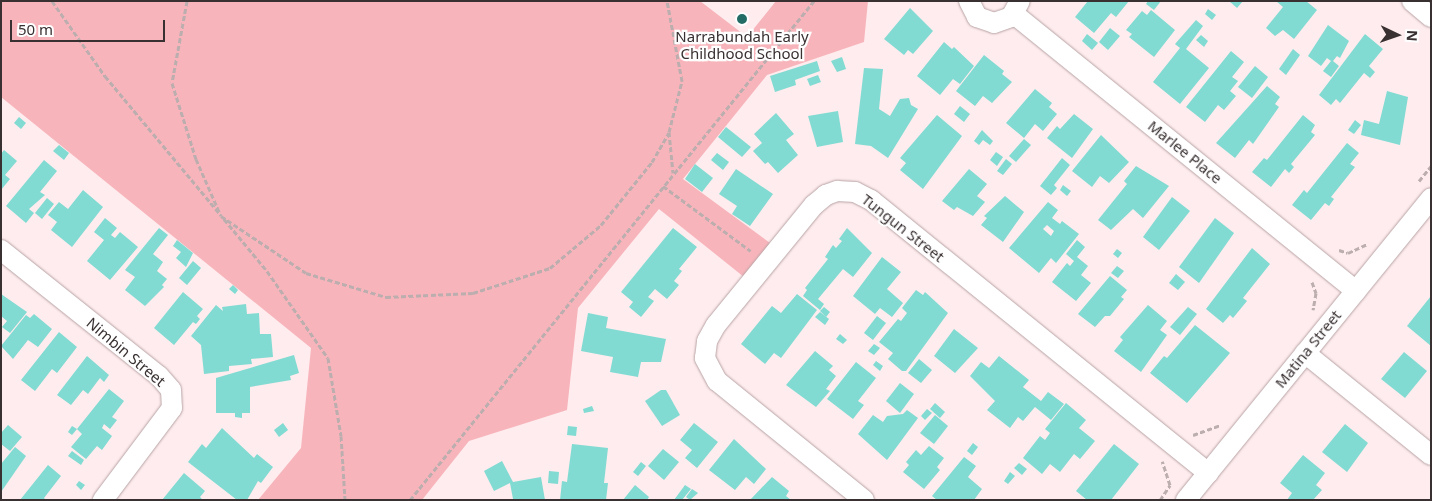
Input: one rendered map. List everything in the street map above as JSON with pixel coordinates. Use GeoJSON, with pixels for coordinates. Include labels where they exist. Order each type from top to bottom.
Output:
{"type":"FeatureCollection","features":[{"type":"Feature","properties":{"kind":"street","name":"Marlee Place"},"geometry":{"type":"LineString","coordinates":[[969,1],[974,14],[985,22],[1003,22],[1017,8],[1356,291]]}},
{"type":"Feature","properties":{"kind":"street"},"geometry":{"type":"LineString","coordinates":[[1412,1],[1431,17]]}},
{"type":"Feature","properties":{"kind":"street","name":"Tungun Street"},"geometry":{"type":"LineString","coordinates":[[864,500],[717,381],[708,369],[705,352],[709,335],[766,263],[821,198],[837,191],[860,194],[1208,473]]}},
{"type":"Feature","properties":{"kind":"street","name":"Matina Street"},"geometry":{"type":"LineString","coordinates":[[1186,500],[1431,198]]}},
{"type":"Feature","properties":{"kind":"street","name":"Nimbin Street"},"geometry":{"type":"LineString","coordinates":[[1,250],[159,376],[171,390],[172,408],[103,500]]}},
{"type":"Feature","properties":{"kind":"street"},"geometry":{"type":"LineString","coordinates":[[1305,353],[1431,456]]}},
{"type":"Feature","properties":{"kind":"path"},"geometry":{"type":"LineString","coordinates":[[52,1],[104,76],[267,271],[328,358],[341,436],[345,500]]}},
{"type":"Feature","properties":{"kind":"path"},"geometry":{"type":"LineString","coordinates":[[187,1],[172,83],[196,159],[221,216],[306,273],[386,297],[473,293],[550,268],[601,225],[652,162],[669,132],[682,82],[666,1]]}},
{"type":"Feature","properties":{"kind":"path"},"geometry":{"type":"LineString","coordinates":[[410,500],[814,1]]}},
{"type":"Feature","properties":{"kind":"path"},"geometry":{"type":"LineString","coordinates":[[669,132],[674,174]]}},
{"type":"Feature","properties":{"kind":"path"},"geometry":{"type":"LineString","coordinates":[[1414,187],[1431,166]]}},
{"type":"Feature","properties":{"kind":"path"},"geometry":{"type":"LineString","coordinates":[[663,186],[766,263]]}},
{"type":"Feature","properties":{"kind":"path"},"geometry":{"type":"LineString","coordinates":[[1307,319],[1313,311],[1316,293],[1308,272],[1317,260],[1327,248],[1348,253],[1368,244],[1374,237]]}},
{"type":"Feature","properties":{"kind":"path"},"geometry":{"type":"LineString","coordinates":[[1160,500],[1170,485],[1163,470],[1161,454],[1178,433],[1194,436],[1221,425],[1227,417]]}},
{"type":"Feature","properties":{"kind":"shaded area"},"geometry":{"type":"Polygon","coordinates":[[[1,1],[700,1],[747,37],[776,1],[868,1],[864,42],[767,75],[683,179],[770,243],[744,277],[659,209],[578,308],[567,410],[469,441],[422,500],[258,500],[301,448],[311,348],[1,97],[1,1]]]}},
{"type":"Feature","properties":{"kind":"building"},"geometry":{"type":"Polygon","coordinates":[[[1088,1],[1129,1],[1116,17],[1111,13],[1094,33],[1075,17],[1088,1]]]}},
{"type":"Feature","properties":{"kind":"building"},"geometry":{"type":"Polygon","coordinates":[[[1148,1],[1161,1],[1154,10],[1146,4],[1148,1]]]}},
{"type":"Feature","properties":{"kind":"building"},"geometry":{"type":"Polygon","coordinates":[[[1229,1],[1243,1],[1237,8],[1229,1]]]}},
{"type":"Feature","properties":{"kind":"building"},"geometry":{"type":"Polygon","coordinates":[[[1276,1],[1306,1],[1317,10],[1294,39],[1283,30],[1275,36],[1266,28],[1283,7],[1276,1]]]}},
{"type":"Feature","properties":{"kind":"building"},"geometry":{"type":"Polygon","coordinates":[[[910,8],[933,31],[913,54],[908,50],[904,55],[884,39],[910,8]]]}},
{"type":"Feature","properties":{"kind":"building"},"geometry":{"type":"Polygon","coordinates":[[[1208,9],[1216,15],[1212,20],[1205,14],[1208,9]]]}},
{"type":"Feature","properties":{"kind":"building"},"geometry":{"type":"Polygon","coordinates":[[[1151,10],[1175,30],[1154,57],[1129,37],[1132,34],[1126,30],[1142,11],[1147,15],[1151,10]]]}},
{"type":"Feature","properties":{"kind":"building"},"geometry":{"type":"Polygon","coordinates":[[[1196,20],[1203,26],[1186,49],[1209,68],[1180,104],[1153,82],[1180,48],[1175,44],[1196,20]]]}},
{"type":"Feature","properties":{"kind":"building"},"geometry":{"type":"Polygon","coordinates":[[[1328,25],[1349,41],[1340,58],[1337,56],[1333,61],[1339,66],[1331,77],[1323,71],[1331,61],[1327,58],[1321,66],[1308,56],[1328,25]]]}},
{"type":"Feature","properties":{"kind":"building"},"geometry":{"type":"Polygon","coordinates":[[[1110,28],[1120,36],[1108,50],[1099,42],[1110,28]]]}},
{"type":"Feature","properties":{"kind":"building"},"geometry":{"type":"Polygon","coordinates":[[[1087,34],[1098,43],[1092,50],[1082,41],[1087,34]]]}},
{"type":"Feature","properties":{"kind":"building"},"geometry":{"type":"Polygon","coordinates":[[[1365,34],[1383,49],[1369,66],[1375,72],[1370,78],[1364,73],[1340,103],[1336,99],[1331,105],[1319,95],[1365,34]]]}},
{"type":"Feature","properties":{"kind":"building"},"geometry":{"type":"Polygon","coordinates":[[[1201,35],[1208,41],[1204,47],[1196,40],[1201,35]]]}},
{"type":"Feature","properties":{"kind":"building"},"geometry":{"type":"Polygon","coordinates":[[[944,42],[952,49],[954,47],[974,66],[960,84],[953,79],[940,95],[917,76],[944,42]]]}},
{"type":"Feature","properties":{"kind":"building"},"geometry":{"type":"Polygon","coordinates":[[[1293,49],[1300,55],[1286,75],[1279,69],[1293,49]]]}},
{"type":"Feature","properties":{"kind":"building"},"geometry":{"type":"Polygon","coordinates":[[[1231,51],[1244,62],[1232,77],[1238,81],[1230,91],[1236,96],[1224,110],[1218,105],[1205,122],[1186,107],[1231,51]]]}},
{"type":"Feature","properties":{"kind":"building"},"geometry":{"type":"Polygon","coordinates":[[[984,55],[1004,71],[1002,74],[1012,82],[992,103],[983,96],[975,106],[956,91],[984,55]]]}},
{"type":"Feature","properties":{"kind":"building"},"geometry":{"type":"Polygon","coordinates":[[[842,57],[846,69],[837,72],[831,61],[842,57]]]}},
{"type":"Feature","properties":{"kind":"building"},"geometry":{"type":"Polygon","coordinates":[[[817,61],[820,71],[795,80],[796,85],[775,92],[770,76],[817,61]]]}},
{"type":"Feature","properties":{"kind":"building"},"geometry":{"type":"Polygon","coordinates":[[[1255,66],[1268,77],[1252,98],[1238,87],[1255,66]]]}},
{"type":"Feature","properties":{"kind":"building"},"geometry":{"type":"Polygon","coordinates":[[[864,68],[883,69],[879,109],[890,116],[900,99],[909,98],[911,105],[918,109],[888,158],[871,146],[855,144],[864,68]]]}},
{"type":"Feature","properties":{"kind":"building"},"geometry":{"type":"Polygon","coordinates":[[[818,75],[821,82],[810,86],[807,79],[818,75]]]}},
{"type":"Feature","properties":{"kind":"building"},"geometry":{"type":"Polygon","coordinates":[[[1267,86],[1280,97],[1275,104],[1279,107],[1253,144],[1249,140],[1235,158],[1216,143],[1267,86]]]}},
{"type":"Feature","properties":{"kind":"building"},"geometry":{"type":"Polygon","coordinates":[[[1035,89],[1052,103],[1049,107],[1057,114],[1043,131],[1035,124],[1024,138],[1006,123],[1035,89]]]}},
{"type":"Feature","properties":{"kind":"building"},"geometry":{"type":"Polygon","coordinates":[[[1387,91],[1408,97],[1400,145],[1361,135],[1364,120],[1379,124],[1387,91]]]}},
{"type":"Feature","properties":{"kind":"building"},"geometry":{"type":"Polygon","coordinates":[[[960,106],[970,114],[964,122],[954,114],[960,106]]]}},
{"type":"Feature","properties":{"kind":"building"},"geometry":{"type":"Polygon","coordinates":[[[838,111],[843,142],[817,147],[808,116],[838,111]]]}},
{"type":"Feature","properties":{"kind":"building"},"geometry":{"type":"Polygon","coordinates":[[[776,113],[794,134],[786,140],[798,155],[778,173],[768,162],[765,164],[753,151],[762,143],[754,134],[776,113]]]}},
{"type":"Feature","properties":{"kind":"building"},"geometry":{"type":"Polygon","coordinates":[[[1074,114],[1093,129],[1072,158],[1047,138],[1057,126],[1060,129],[1074,114]]]}},
{"type":"Feature","properties":{"kind":"building"},"geometry":{"type":"Polygon","coordinates":[[[937,115],[962,136],[923,189],[900,170],[906,163],[900,158],[937,115]]]}},
{"type":"Feature","properties":{"kind":"building"},"geometry":{"type":"Polygon","coordinates":[[[1303,115],[1315,125],[1311,132],[1315,135],[1291,164],[1294,167],[1289,173],[1285,169],[1271,187],[1252,172],[1264,158],[1267,160],[1303,115]]]}},
{"type":"Feature","properties":{"kind":"building"},"geometry":{"type":"Polygon","coordinates":[[[19,117],[26,123],[21,129],[14,123],[19,117]]]}},
{"type":"Feature","properties":{"kind":"building"},"geometry":{"type":"Polygon","coordinates":[[[1355,120],[1361,125],[1354,134],[1348,130],[1355,120]]]}},
{"type":"Feature","properties":{"kind":"building"},"geometry":{"type":"Polygon","coordinates":[[[726,127],[751,147],[742,157],[718,137],[726,127]]]}},
{"type":"Feature","properties":{"kind":"building"},"geometry":{"type":"Polygon","coordinates":[[[982,130],[993,141],[990,145],[983,140],[979,145],[974,141],[982,130]]]}},
{"type":"Feature","properties":{"kind":"building"},"geometry":{"type":"Polygon","coordinates":[[[1101,135],[1129,162],[1109,183],[1100,176],[1092,187],[1072,171],[1101,135]]]}},
{"type":"Feature","properties":{"kind":"building"},"geometry":{"type":"Polygon","coordinates":[[[1024,139],[1031,145],[1016,162],[1009,156],[1024,139]]]}},
{"type":"Feature","properties":{"kind":"building"},"geometry":{"type":"Polygon","coordinates":[[[1347,143],[1359,153],[1350,164],[1355,167],[1331,197],[1334,199],[1329,206],[1325,203],[1311,220],[1292,205],[1304,190],[1307,193],[1347,143]]]}},
{"type":"Feature","properties":{"kind":"building"},"geometry":{"type":"Polygon","coordinates":[[[59,145],[69,153],[64,160],[53,151],[59,145]]]}},
{"type":"Feature","properties":{"kind":"building"},"geometry":{"type":"Polygon","coordinates":[[[4,150],[17,161],[5,175],[10,179],[1,190],[1,154],[4,150]]]}},
{"type":"Feature","properties":{"kind":"building"},"geometry":{"type":"Polygon","coordinates":[[[996,152],[1003,157],[997,166],[990,160],[996,152]]]}},
{"type":"Feature","properties":{"kind":"building"},"geometry":{"type":"Polygon","coordinates":[[[717,153],[729,162],[723,170],[711,160],[717,153]]]}},
{"type":"Feature","properties":{"kind":"building"},"geometry":{"type":"Polygon","coordinates":[[[1062,158],[1070,165],[1054,185],[1057,188],[1051,195],[1040,186],[1062,158]]]}},
{"type":"Feature","properties":{"kind":"building"},"geometry":{"type":"Polygon","coordinates":[[[1006,159],[1012,164],[1003,175],[997,171],[1006,159]]]}},
{"type":"Feature","properties":{"kind":"building"},"geometry":{"type":"Polygon","coordinates":[[[44,160],[57,171],[40,192],[45,195],[29,209],[34,213],[26,223],[6,206],[44,160]]]}},
{"type":"Feature","properties":{"kind":"building"},"geometry":{"type":"Polygon","coordinates":[[[695,164],[713,178],[702,192],[685,179],[695,164]]]}},
{"type":"Feature","properties":{"kind":"building"},"geometry":{"type":"Polygon","coordinates":[[[1136,166],[1169,186],[1143,218],[1133,209],[1111,230],[1098,220],[1127,184],[1124,181],[1136,166]]]}},
{"type":"Feature","properties":{"kind":"building"},"geometry":{"type":"Polygon","coordinates":[[[736,169],[773,194],[750,226],[732,214],[737,206],[719,194],[736,169]]]}},
{"type":"Feature","properties":{"kind":"building"},"geometry":{"type":"Polygon","coordinates":[[[969,169],[987,184],[977,196],[985,202],[973,216],[957,207],[954,210],[942,201],[969,169]]]}},
{"type":"Feature","properties":{"kind":"building"},"geometry":{"type":"Polygon","coordinates":[[[1063,185],[1071,191],[1067,196],[1060,190],[1063,185]]]}},
{"type":"Feature","properties":{"kind":"building"},"geometry":{"type":"Polygon","coordinates":[[[83,190],[103,207],[72,247],[51,230],[57,222],[48,215],[59,202],[68,209],[83,190]]]}},
{"type":"Feature","properties":{"kind":"building"},"geometry":{"type":"Polygon","coordinates":[[[1005,196],[1024,212],[1003,242],[981,225],[987,218],[984,216],[1005,196]]]}},
{"type":"Feature","properties":{"kind":"building"},"geometry":{"type":"Polygon","coordinates":[[[1172,197],[1190,211],[1159,250],[1143,237],[1172,197]]]}},
{"type":"Feature","properties":{"kind":"building"},"geometry":{"type":"Polygon","coordinates":[[[47,198],[54,204],[42,219],[35,213],[47,198]]]}},
{"type":"Feature","properties":{"kind":"building"},"geometry":{"type":"Polygon","coordinates":[[[1048,202],[1058,210],[1052,218],[1060,224],[1062,221],[1079,234],[1056,263],[1051,258],[1039,273],[1009,248],[1048,202]],[[1047,225],[1043,229],[1051,236],[1054,231],[1047,225]]]}},
{"type":"Feature","properties":{"kind":"building"},"geometry":{"type":"Polygon","coordinates":[[[105,218],[117,228],[111,235],[115,238],[120,232],[138,247],[110,280],[87,261],[104,240],[94,232],[105,218]]]}},
{"type":"Feature","properties":{"kind":"building"},"geometry":{"type":"Polygon","coordinates":[[[1215,218],[1234,233],[1199,283],[1179,267],[1215,218]]]}},
{"type":"Feature","properties":{"kind":"building"},"geometry":{"type":"Polygon","coordinates":[[[159,228],[168,235],[153,254],[163,262],[157,271],[167,279],[162,285],[164,287],[145,306],[125,290],[135,277],[125,270],[159,228]]]}},
{"type":"Feature","properties":{"kind":"building"},"geometry":{"type":"Polygon","coordinates":[[[673,228],[697,247],[679,269],[682,271],[674,281],[679,285],[667,299],[655,289],[648,297],[654,301],[641,317],[629,307],[633,302],[621,292],[673,228]]]}},
{"type":"Feature","properties":{"kind":"building"},"geometry":{"type":"Polygon","coordinates":[[[847,228],[872,253],[853,277],[843,269],[818,299],[824,304],[820,310],[803,296],[807,290],[805,288],[828,259],[825,257],[833,245],[836,248],[842,241],[839,239],[847,228]]]}},
{"type":"Feature","properties":{"kind":"building"},"geometry":{"type":"Polygon","coordinates":[[[177,240],[193,253],[186,267],[176,258],[181,252],[173,246],[177,240]]]}},
{"type":"Feature","properties":{"kind":"building"},"geometry":{"type":"Polygon","coordinates":[[[1077,240],[1085,247],[1077,257],[1088,266],[1081,275],[1091,283],[1076,301],[1052,282],[1067,263],[1070,266],[1074,261],[1066,254],[1077,240]]]}},
{"type":"Feature","properties":{"kind":"building"},"geometry":{"type":"Polygon","coordinates":[[[1252,248],[1270,264],[1243,298],[1247,301],[1233,318],[1230,315],[1223,323],[1206,309],[1252,248]]]}},
{"type":"Feature","properties":{"kind":"building"},"geometry":{"type":"Polygon","coordinates":[[[1117,249],[1122,253],[1118,258],[1113,254],[1117,249]]]}},
{"type":"Feature","properties":{"kind":"building"},"geometry":{"type":"Polygon","coordinates":[[[882,257],[901,272],[887,289],[903,303],[892,317],[880,308],[875,314],[853,296],[882,257]]]}},
{"type":"Feature","properties":{"kind":"building"},"geometry":{"type":"Polygon","coordinates":[[[193,261],[201,268],[187,285],[179,278],[193,261]]]}},
{"type":"Feature","properties":{"kind":"building"},"geometry":{"type":"Polygon","coordinates":[[[1117,266],[1124,271],[1118,278],[1111,273],[1117,266]]]}},
{"type":"Feature","properties":{"kind":"building"},"geometry":{"type":"Polygon","coordinates":[[[1176,274],[1185,282],[1178,290],[1169,283],[1176,274]]]}},
{"type":"Feature","properties":{"kind":"building"},"geometry":{"type":"Polygon","coordinates":[[[1110,276],[1127,290],[1121,297],[1124,299],[1110,316],[1105,316],[1095,327],[1078,314],[1110,276]]]}},
{"type":"Feature","properties":{"kind":"building"},"geometry":{"type":"Polygon","coordinates":[[[233,285],[238,290],[235,294],[229,289],[233,285]]]}},
{"type":"Feature","properties":{"kind":"building"},"geometry":{"type":"Polygon","coordinates":[[[916,290],[923,295],[925,292],[948,313],[906,371],[902,371],[888,359],[893,353],[879,342],[898,319],[901,321],[907,313],[902,308],[916,290]]]}},
{"type":"Feature","properties":{"kind":"building"},"geometry":{"type":"Polygon","coordinates":[[[183,292],[203,309],[197,316],[200,319],[196,324],[193,322],[174,345],[154,328],[183,292]]]}},
{"type":"Feature","properties":{"kind":"building"},"geometry":{"type":"Polygon","coordinates":[[[1,294],[27,312],[10,333],[2,327],[7,321],[1,316],[1,294]]]}},
{"type":"Feature","properties":{"kind":"building"},"geometry":{"type":"Polygon","coordinates":[[[797,294],[817,310],[781,358],[774,353],[765,364],[741,344],[772,306],[781,313],[797,294]]]}},
{"type":"Feature","properties":{"kind":"building"},"geometry":{"type":"Polygon","coordinates":[[[1431,296],[1431,346],[1407,326],[1431,296]]]}},
{"type":"Feature","properties":{"kind":"building"},"geometry":{"type":"Polygon","coordinates":[[[246,304],[247,314],[259,313],[260,334],[271,334],[273,357],[251,359],[252,364],[229,366],[229,371],[204,374],[201,345],[191,336],[216,305],[223,311],[222,307],[246,304]]]}},
{"type":"Feature","properties":{"kind":"building"},"geometry":{"type":"Polygon","coordinates":[[[1148,305],[1167,321],[1160,330],[1167,335],[1141,372],[1114,351],[1123,340],[1120,337],[1148,305]]]}},
{"type":"Feature","properties":{"kind":"building"},"geometry":{"type":"Polygon","coordinates":[[[824,307],[830,312],[826,317],[820,311],[824,307]]]}},
{"type":"Feature","properties":{"kind":"building"},"geometry":{"type":"Polygon","coordinates":[[[1188,307],[1197,314],[1180,335],[1170,327],[1188,307]]]}},
{"type":"Feature","properties":{"kind":"building"},"geometry":{"type":"Polygon","coordinates":[[[820,312],[829,319],[825,325],[815,317],[820,312]]]}},
{"type":"Feature","properties":{"kind":"building"},"geometry":{"type":"Polygon","coordinates":[[[588,313],[608,317],[606,328],[666,339],[661,362],[641,362],[638,377],[610,372],[613,357],[581,351],[588,313]]]}},
{"type":"Feature","properties":{"kind":"building"},"geometry":{"type":"Polygon","coordinates":[[[34,314],[52,329],[38,347],[28,340],[13,359],[1,346],[26,315],[30,318],[34,314]]]}},
{"type":"Feature","properties":{"kind":"building"},"geometry":{"type":"Polygon","coordinates":[[[877,316],[886,323],[873,340],[864,333],[877,316]]]}},
{"type":"Feature","properties":{"kind":"building"},"geometry":{"type":"Polygon","coordinates":[[[1195,325],[1230,353],[1187,403],[1150,373],[1164,356],[1167,358],[1195,325]]]}},
{"type":"Feature","properties":{"kind":"building"},"geometry":{"type":"Polygon","coordinates":[[[954,329],[978,348],[955,373],[934,356],[954,329]]]}},
{"type":"Feature","properties":{"kind":"building"},"geometry":{"type":"Polygon","coordinates":[[[59,332],[77,347],[57,373],[52,369],[35,391],[21,380],[59,332]]]}},
{"type":"Feature","properties":{"kind":"building"},"geometry":{"type":"Polygon","coordinates":[[[840,334],[847,340],[843,344],[836,339],[840,334]]]}},
{"type":"Feature","properties":{"kind":"building"},"geometry":{"type":"Polygon","coordinates":[[[874,344],[880,348],[874,355],[868,351],[874,344]]]}},
{"type":"Feature","properties":{"kind":"building"},"geometry":{"type":"Polygon","coordinates":[[[815,351],[833,366],[829,370],[836,376],[826,389],[830,391],[816,407],[786,385],[815,351]]]}},
{"type":"Feature","properties":{"kind":"building"},"geometry":{"type":"Polygon","coordinates":[[[1404,352],[1427,371],[1405,398],[1381,379],[1404,352]]]}},
{"type":"Feature","properties":{"kind":"building"},"geometry":{"type":"Polygon","coordinates":[[[294,355],[299,373],[290,376],[291,380],[250,387],[250,413],[242,413],[242,418],[235,417],[235,413],[216,413],[216,378],[294,355]]]}},
{"type":"Feature","properties":{"kind":"building"},"geometry":{"type":"Polygon","coordinates":[[[87,356],[109,375],[104,382],[100,378],[88,394],[83,390],[71,405],[57,395],[87,356]]]}},
{"type":"Feature","properties":{"kind":"building"},"geometry":{"type":"Polygon","coordinates":[[[999,356],[1029,380],[1023,387],[1041,401],[1048,392],[1064,404],[1051,420],[1035,407],[1023,421],[1018,417],[1010,428],[987,410],[995,401],[970,376],[981,362],[989,368],[999,356]]]}},
{"type":"Feature","properties":{"kind":"building"},"geometry":{"type":"Polygon","coordinates":[[[919,359],[932,370],[921,383],[908,373],[919,359]]]}},
{"type":"Feature","properties":{"kind":"building"},"geometry":{"type":"Polygon","coordinates":[[[876,361],[883,366],[880,371],[873,365],[876,361]]]}},
{"type":"Feature","properties":{"kind":"building"},"geometry":{"type":"Polygon","coordinates":[[[856,362],[876,378],[858,401],[864,405],[853,419],[827,399],[856,362]]]}},
{"type":"Feature","properties":{"kind":"building"},"geometry":{"type":"Polygon","coordinates":[[[900,383],[914,394],[900,413],[886,401],[900,383]]]}},
{"type":"Feature","properties":{"kind":"building"},"geometry":{"type":"Polygon","coordinates":[[[109,389],[124,401],[112,417],[117,420],[110,429],[104,424],[102,428],[112,436],[102,450],[97,446],[86,459],[71,447],[82,434],[77,429],[109,389]]]}},
{"type":"Feature","properties":{"kind":"building"},"geometry":{"type":"Polygon","coordinates":[[[661,390],[666,390],[680,415],[662,426],[645,401],[661,390]]]}},
{"type":"Feature","properties":{"kind":"building"},"geometry":{"type":"Polygon","coordinates":[[[935,403],[945,412],[940,418],[930,409],[935,403]]]}},
{"type":"Feature","properties":{"kind":"building"},"geometry":{"type":"Polygon","coordinates":[[[1066,403],[1086,420],[1079,428],[1095,441],[1080,459],[1074,454],[1060,472],[1050,464],[1042,474],[1023,458],[1040,436],[1045,440],[1050,433],[1045,429],[1066,403]]]}},
{"type":"Feature","properties":{"kind":"building"},"geometry":{"type":"Polygon","coordinates":[[[592,406],[594,411],[584,413],[583,409],[592,406]]]}},
{"type":"Feature","properties":{"kind":"building"},"geometry":{"type":"Polygon","coordinates":[[[927,409],[932,413],[925,420],[921,416],[927,409]]]}},
{"type":"Feature","properties":{"kind":"building"},"geometry":{"type":"Polygon","coordinates":[[[907,410],[918,418],[887,460],[858,434],[873,415],[883,422],[887,416],[903,414],[907,410]]]}},
{"type":"Feature","properties":{"kind":"building"},"geometry":{"type":"Polygon","coordinates":[[[935,415],[948,426],[934,444],[920,433],[935,415]]]}},
{"type":"Feature","properties":{"kind":"building"},"geometry":{"type":"Polygon","coordinates":[[[283,423],[288,430],[279,437],[274,430],[283,423]]]}},
{"type":"Feature","properties":{"kind":"building"},"geometry":{"type":"Polygon","coordinates":[[[694,423],[718,442],[697,468],[685,458],[692,450],[680,440],[694,423]]]}},
{"type":"Feature","properties":{"kind":"building"},"geometry":{"type":"Polygon","coordinates":[[[1345,424],[1368,443],[1347,472],[1322,452],[1345,424]]]}},
{"type":"Feature","properties":{"kind":"building"},"geometry":{"type":"Polygon","coordinates":[[[8,425],[22,437],[10,451],[1,444],[1,433],[8,425]]]}},
{"type":"Feature","properties":{"kind":"building"},"geometry":{"type":"Polygon","coordinates":[[[72,426],[77,429],[72,435],[68,432],[72,426]]]}},
{"type":"Feature","properties":{"kind":"building"},"geometry":{"type":"Polygon","coordinates":[[[568,426],[577,427],[576,436],[567,435],[568,426]]]}},
{"type":"Feature","properties":{"kind":"building"},"geometry":{"type":"Polygon","coordinates":[[[222,428],[254,458],[257,454],[273,467],[261,483],[258,481],[247,500],[237,500],[188,462],[202,444],[206,448],[222,428]]]}},
{"type":"Feature","properties":{"kind":"building"},"geometry":{"type":"Polygon","coordinates":[[[734,439],[766,469],[754,484],[746,477],[735,490],[709,470],[734,439]]]}},
{"type":"Feature","properties":{"kind":"building"},"geometry":{"type":"Polygon","coordinates":[[[973,443],[978,447],[972,455],[967,451],[973,443]]]}},
{"type":"Feature","properties":{"kind":"building"},"geometry":{"type":"Polygon","coordinates":[[[572,444],[608,448],[604,483],[608,483],[606,500],[560,500],[562,481],[567,482],[572,444]]]}},
{"type":"Feature","properties":{"kind":"building"},"geometry":{"type":"Polygon","coordinates":[[[1114,444],[1139,464],[1111,500],[1087,500],[1076,491],[1114,444]]]}},
{"type":"Feature","properties":{"kind":"building"},"geometry":{"type":"Polygon","coordinates":[[[929,446],[944,458],[937,467],[940,470],[924,489],[903,472],[909,465],[906,462],[916,450],[921,455],[929,446]]]}},
{"type":"Feature","properties":{"kind":"building"},"geometry":{"type":"Polygon","coordinates":[[[15,447],[26,456],[1,492],[1,464],[15,447]]]}},
{"type":"Feature","properties":{"kind":"building"},"geometry":{"type":"Polygon","coordinates":[[[663,449],[679,462],[664,480],[648,466],[663,449]]]}},
{"type":"Feature","properties":{"kind":"building"},"geometry":{"type":"Polygon","coordinates":[[[72,451],[84,460],[81,465],[68,456],[72,451]]]}},
{"type":"Feature","properties":{"kind":"building"},"geometry":{"type":"Polygon","coordinates":[[[1303,455],[1325,473],[1316,485],[1322,490],[1313,500],[1287,500],[1292,493],[1280,483],[1303,455]]]}},
{"type":"Feature","properties":{"kind":"building"},"geometry":{"type":"Polygon","coordinates":[[[964,457],[976,466],[968,477],[982,489],[974,500],[937,500],[932,496],[964,457]]]}},
{"type":"Feature","properties":{"kind":"building"},"geometry":{"type":"Polygon","coordinates":[[[502,461],[513,482],[541,477],[545,500],[513,499],[510,483],[494,491],[484,471],[502,461]]]}},
{"type":"Feature","properties":{"kind":"building"},"geometry":{"type":"Polygon","coordinates":[[[641,462],[646,466],[638,476],[633,472],[641,462]]]}},
{"type":"Feature","properties":{"kind":"building"},"geometry":{"type":"Polygon","coordinates":[[[1019,463],[1027,469],[1022,475],[1014,468],[1019,463]]]}},
{"type":"Feature","properties":{"kind":"building"},"geometry":{"type":"Polygon","coordinates":[[[48,465],[61,476],[44,498],[46,500],[20,500],[48,465]]]}},
{"type":"Feature","properties":{"kind":"building"},"geometry":{"type":"Polygon","coordinates":[[[549,471],[559,472],[558,484],[548,483],[549,471]]]}},
{"type":"Feature","properties":{"kind":"building"},"geometry":{"type":"Polygon","coordinates":[[[1010,472],[1015,476],[1008,484],[1004,481],[1010,472]]]}},
{"type":"Feature","properties":{"kind":"building"},"geometry":{"type":"Polygon","coordinates":[[[184,473],[205,491],[200,497],[203,500],[162,500],[184,473]]]}},
{"type":"Feature","properties":{"kind":"building"},"geometry":{"type":"Polygon","coordinates":[[[772,477],[789,491],[786,496],[791,500],[750,500],[772,477]]]}},
{"type":"Feature","properties":{"kind":"building"},"geometry":{"type":"Polygon","coordinates":[[[79,481],[85,485],[81,490],[76,485],[79,481]]]}},
{"type":"Feature","properties":{"kind":"building"},"geometry":{"type":"Polygon","coordinates":[[[635,485],[649,497],[647,500],[623,500],[635,485]]]}},
{"type":"Feature","properties":{"kind":"building"},"geometry":{"type":"Polygon","coordinates":[[[685,485],[691,489],[682,500],[674,500],[685,485]]]}},
{"type":"Feature","properties":{"kind":"building"},"geometry":{"type":"Polygon","coordinates":[[[692,489],[698,493],[690,500],[686,497],[692,489]]]}},
{"type":"Feature","properties":{"kind":"place","name":"Narrabundah Early Childhood School"},"geometry":{"type":"Point","coordinates":[742,19]}}]}
